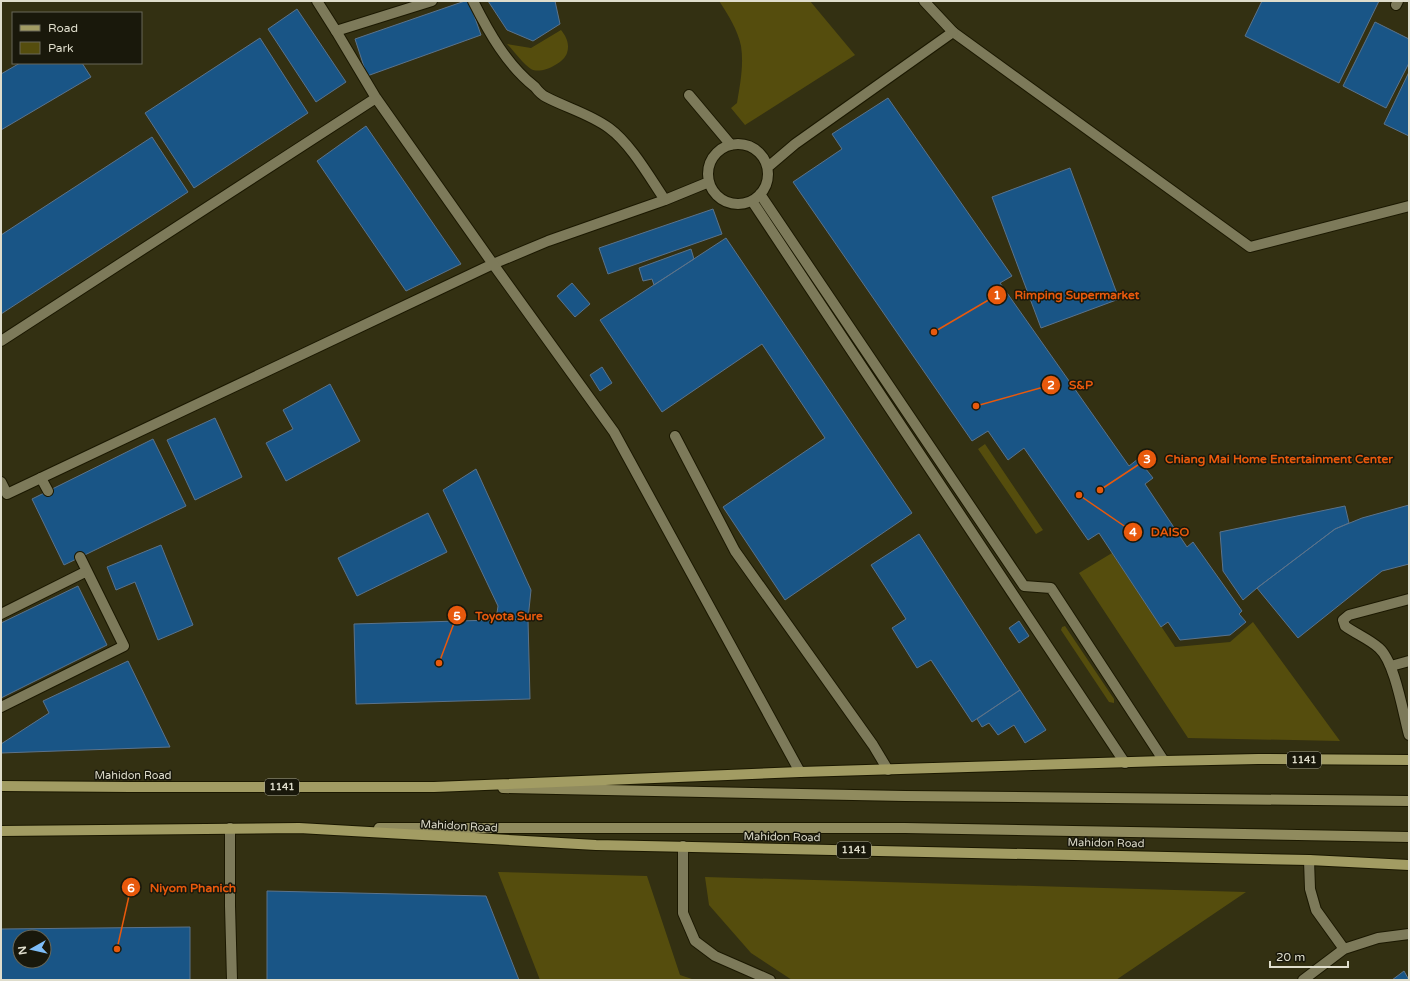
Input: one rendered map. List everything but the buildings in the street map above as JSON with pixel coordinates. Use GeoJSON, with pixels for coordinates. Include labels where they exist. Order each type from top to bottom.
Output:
{"type":"FeatureCollection","features":[{"type":"Feature","properties":{"kind":"main road","name":"Mahidon Road"},"geometry":{"type":"LineString","coordinates":[[434,787],[800,772],[1164,761],[1258,759],[1409,760]]}},
{"type":"Feature","properties":{"kind":"main road","name":"Mahidon Road"},"geometry":{"type":"LineString","coordinates":[[1,786],[434,787],[905,796],[1409,801]]}},
{"type":"Feature","properties":{"kind":"main road","name":"Mahidon Road"},"geometry":{"type":"LineString","coordinates":[[1,831],[230,828],[905,828],[1409,837]]}},
{"type":"Feature","properties":{"kind":"main road","name":"Mahidon Road"},"geometry":{"type":"LineString","coordinates":[[299,828],[596,845],[1309,860],[1409,865]]}},
{"type":"Feature","properties":{"kind":"street"},"geometry":{"type":"LineString","coordinates":[[317,1],[376,98],[614,432],[800,772]]}},
{"type":"Feature","properties":{"kind":"street"},"geometry":{"type":"LineString","coordinates":[[336,31],[432,1]]}},
{"type":"Feature","properties":{"kind":"street"},"geometry":{"type":"LineString","coordinates":[[473,1],[498,46],[524,77],[546,97],[589,116],[610,129],[626,144],[665,200]]}},
{"type":"Feature","properties":{"kind":"street"},"geometry":{"type":"LineString","coordinates":[[924,1],[953,32],[1250,248],[1409,206]]}},
{"type":"Feature","properties":{"kind":"street"},"geometry":{"type":"LineString","coordinates":[[768,167],[795,144],[953,32]]}},
{"type":"Feature","properties":{"kind":"street"},"geometry":{"type":"LineString","coordinates":[[689,96],[731,145]]}},
{"type":"Feature","properties":{"kind":"street"},"geometry":{"type":"LineString","coordinates":[[1,341],[376,98]]}},
{"type":"Feature","properties":{"kind":"street"},"geometry":{"type":"LineString","coordinates":[[743,144],[754,148],[763,156],[768,167],[768,179],[764,190],[756,198],[746,204],[734,204],[723,200],[714,192],[709,182],[709,170],[712,159],[721,150],[731,145],[743,144]]}},
{"type":"Feature","properties":{"kind":"street"},"geometry":{"type":"LineString","coordinates":[[1,482],[7,494],[493,264],[548,241],[665,200],[709,182]]}},
{"type":"Feature","properties":{"kind":"street"},"geometry":{"type":"LineString","coordinates":[[756,198],[1024,586],[1051,588],[1164,761]]}},
{"type":"Feature","properties":{"kind":"street"},"geometry":{"type":"LineString","coordinates":[[756,198],[1125,763]]}},
{"type":"Feature","properties":{"kind":"street"},"geometry":{"type":"LineString","coordinates":[[675,436],[735,551],[873,745],[888,770]]}},
{"type":"Feature","properties":{"kind":"street"},"geometry":{"type":"LineString","coordinates":[[41,478],[48,491]]}},
{"type":"Feature","properties":{"kind":"street"},"geometry":{"type":"LineString","coordinates":[[1,707],[124,646],[80,557]]}},
{"type":"Feature","properties":{"kind":"street"},"geometry":{"type":"LineString","coordinates":[[1,614],[87,571]]}},
{"type":"Feature","properties":{"kind":"street"},"geometry":{"type":"LineString","coordinates":[[1409,599],[1348,615],[1343,620],[1345,626],[1385,654],[1391,666],[1409,735]]}},
{"type":"Feature","properties":{"kind":"street"},"geometry":{"type":"LineString","coordinates":[[1391,666],[1409,661]]}},
{"type":"Feature","properties":{"kind":"street"},"geometry":{"type":"LineString","coordinates":[[230,828],[232,980]]}},
{"type":"Feature","properties":{"kind":"street"},"geometry":{"type":"LineString","coordinates":[[683,846],[683,913],[695,941],[715,956],[770,980]]}},
{"type":"Feature","properties":{"kind":"street"},"geometry":{"type":"LineString","coordinates":[[1309,860],[1310,889],[1316,910],[1344,949]]}},
{"type":"Feature","properties":{"kind":"street"},"geometry":{"type":"LineString","coordinates":[[1303,980],[1344,949],[1378,938],[1409,934]]}},
{"type":"Feature","properties":{"kind":"green space"},"geometry":{"type":"Polygon","coordinates":[[[719,1],[810,1],[855,55],[745,125],[731,108],[737,103],[742,68],[741,46],[738,34],[719,1]]]}},
{"type":"Feature","properties":{"kind":"green space"},"geometry":{"type":"Polygon","coordinates":[[[561,30],[567,40],[567,53],[562,61],[546,69],[531,69],[507,44],[531,48],[561,30]]]}},
{"type":"Feature","properties":{"kind":"green space"},"geometry":{"type":"Polygon","coordinates":[[[985,444],[1043,530],[1036,534],[978,449],[985,444]]]}},
{"type":"Feature","properties":{"kind":"green space"},"geometry":{"type":"Polygon","coordinates":[[[1112,553],[1175,647],[1230,642],[1253,622],[1340,741],[1188,738],[1079,573],[1112,553]]]}},
{"type":"Feature","properties":{"kind":"green space"},"geometry":{"type":"Polygon","coordinates":[[[1065,626],[1114,699],[1114,703],[1109,702],[1061,630],[1062,627],[1065,626]]]}},
{"type":"Feature","properties":{"kind":"green space"},"geometry":{"type":"Polygon","coordinates":[[[498,872],[647,876],[680,975],[695,980],[540,980],[498,872]]]}},
{"type":"Feature","properties":{"kind":"green space"},"geometry":{"type":"Polygon","coordinates":[[[705,877],[1246,892],[1116,980],[792,980],[751,953],[709,905],[705,877]]]}},
{"type":"Feature","properties":{"kind":"place","name":"Rimping Supermarket"},"geometry":{"type":"Point","coordinates":[934,332]}},
{"type":"Feature","properties":{"kind":"place","name":"S&P"},"geometry":{"type":"Point","coordinates":[976,406]}},
{"type":"Feature","properties":{"kind":"place","name":"Chiang Mai Home Entertainment Center"},"geometry":{"type":"Point","coordinates":[1100,490]}},
{"type":"Feature","properties":{"kind":"place","name":"DAISO"},"geometry":{"type":"Point","coordinates":[1079,495]}},
{"type":"Feature","properties":{"kind":"place","name":"Toyota Sure"},"geometry":{"type":"Point","coordinates":[439,663]}},
{"type":"Feature","properties":{"kind":"place","name":"Niyom Phanich"},"geometry":{"type":"Point","coordinates":[117,949]}}]}
